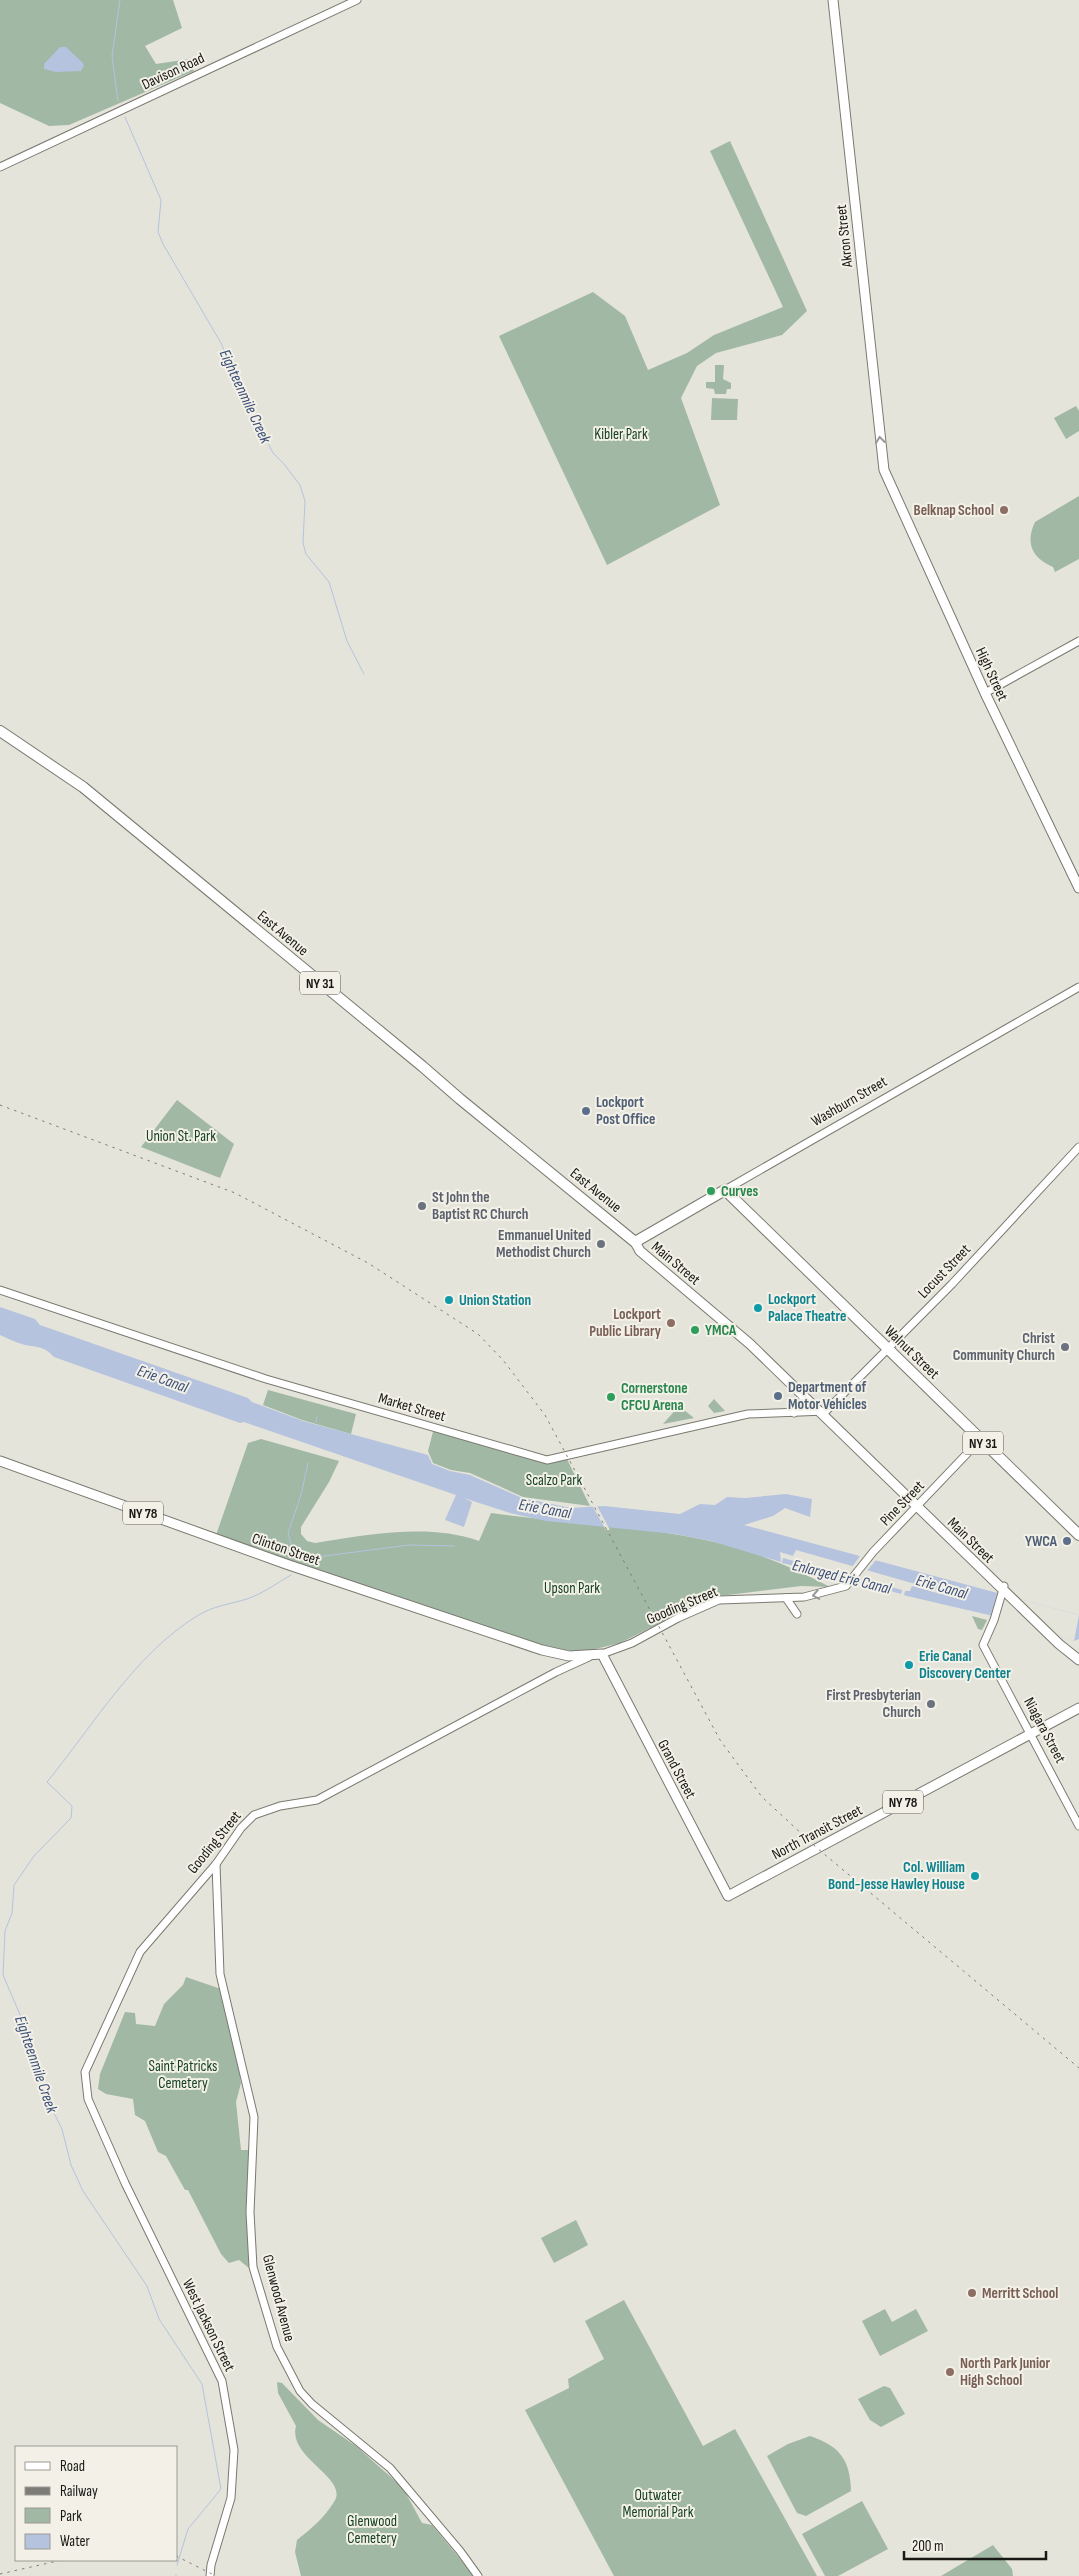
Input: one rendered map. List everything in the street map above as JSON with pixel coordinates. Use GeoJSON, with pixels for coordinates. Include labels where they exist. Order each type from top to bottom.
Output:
{"type":"FeatureCollection","features":[{"type":"Feature","properties":{"kind":"highway","name":"East Avenue"},"geometry":{"type":"LineString","coordinates":[[0,731],[83,787],[635,1242]]}},
{"type":"Feature","properties":{"kind":"highway","name":"Washburn Street"},"geometry":{"type":"LineString","coordinates":[[635,1242],[724,1190]]}},
{"type":"Feature","properties":{"kind":"highway","name":"Walnut Street"},"geometry":{"type":"LineString","coordinates":[[724,1190],[1079,1535]]}},
{"type":"Feature","properties":{"kind":"main road","name":"Akron Street"},"geometry":{"type":"LineString","coordinates":[[833,0],[884,470]]}},
{"type":"Feature","properties":{"kind":"main road","name":"High Street"},"geometry":{"type":"LineString","coordinates":[[884,470],[985,693],[1079,888]]}},
{"type":"Feature","properties":{"kind":"main road","name":"Main Street"},"geometry":{"type":"LineString","coordinates":[[635,1242],[752,1341],[1007,1592],[1079,1660]]}},
{"type":"Feature","properties":{"kind":"main road","name":"Clinton Street"},"geometry":{"type":"LineString","coordinates":[[0,1461],[286,1564],[542,1650],[566,1656]]}},
{"type":"Feature","properties":{"kind":"main road","name":"Gooding Street"},"geometry":{"type":"LineString","coordinates":[[566,1656],[602,1654]]}},
{"type":"Feature","properties":{"kind":"main road","name":"Grand Street"},"geometry":{"type":"LineString","coordinates":[[602,1654],[728,1896]]}},
{"type":"Feature","properties":{"kind":"main road","name":"North Transit Street"},"geometry":{"type":"LineString","coordinates":[[728,1896],[1079,1708]]}},
{"type":"Feature","properties":{"kind":"street","name":"Davison Road"},"geometry":{"type":"LineString","coordinates":[[0,167],[358,0]]}},
{"type":"Feature","properties":{"kind":"street"},"geometry":{"type":"LineString","coordinates":[[985,693],[1079,641]]}},
{"type":"Feature","properties":{"kind":"street","name":"Washburn Street"},"geometry":{"type":"LineString","coordinates":[[724,1190],[1079,987]]}},
{"type":"Feature","properties":{"kind":"street","name":"Locust Street"},"geometry":{"type":"LineString","coordinates":[[823,1411],[888,1349],[1023,1210],[1079,1147]]}},
{"type":"Feature","properties":{"kind":"street","name":"Market Street"},"geometry":{"type":"LineString","coordinates":[[0,1290],[266,1379],[547,1460],[748,1414],[823,1411]]}},
{"type":"Feature","properties":{"kind":"street"},"geometry":{"type":"LineString","coordinates":[[794,1413],[803,1404],[803,1392]]}},
{"type":"Feature","properties":{"kind":"street","name":"Pine Street"},"geometry":{"type":"LineString","coordinates":[[846,1586],[873,1552],[980,1440]]}},
{"type":"Feature","properties":{"kind":"street","name":"Gooding Street"},"geometry":{"type":"LineString","coordinates":[[602,1654],[632,1643],[678,1618],[720,1600],[819,1595],[846,1586]]}},
{"type":"Feature","properties":{"kind":"street","name":"Niagara Street"},"geometry":{"type":"LineString","coordinates":[[1007,1592],[984,1645],[1079,1826]]}},
{"type":"Feature","properties":{"kind":"street"},"geometry":{"type":"LineString","coordinates":[[786,1598],[797,1614]]}},
{"type":"Feature","properties":{"kind":"street","name":"Gooding Street"},"geometry":{"type":"LineString","coordinates":[[556,1672],[567,1662],[566,1656]]}},
{"type":"Feature","properties":{"kind":"street","name":"Gooding Street"},"geometry":{"type":"LineString","coordinates":[[125,2183],[88,2098],[85,2072],[140,1952],[216,1864],[240,1828],[254,1815],[280,1806],[317,1800],[556,1672],[592,1656]]}},
{"type":"Feature","properties":{"kind":"street","name":"Glenwood Avenue"},"geometry":{"type":"LineString","coordinates":[[216,1864],[220,1974],[254,2117],[250,2212],[253,2267],[277,2347],[300,2390],[312,2404],[390,2468],[460,2551],[478,2576]]}},
{"type":"Feature","properties":{"kind":"street","name":"West Jackson Street"},"geometry":{"type":"LineString","coordinates":[[125,2183],[222,2381],[234,2450],[231,2498],[211,2565],[210,2576]]}},
{"type":"Feature","properties":{"kind":"green space"},"geometry":{"type":"Polygon","coordinates":[[[0,0],[173,0],[182,28],[145,46],[156,64],[189,59],[194,71],[69,125],[49,126],[0,103],[0,0]]]}},
{"type":"Feature","properties":{"kind":"green space","name":"Kibler Park"},"geometry":{"type":"Polygon","coordinates":[[[730,141],[807,311],[782,335],[716,353],[697,366],[681,398],[720,505],[607,565],[499,336],[593,292],[625,316],[648,370],[687,353],[714,335],[783,307],[710,151],[730,141]]]}},
{"type":"Feature","properties":{"kind":"green space"},"geometry":{"type":"Polygon","coordinates":[[[715,365],[724,365],[723,379],[731,383],[731,389],[727,389],[726,394],[715,394],[714,389],[706,388],[706,382],[715,382],[715,365]]]}},
{"type":"Feature","properties":{"kind":"green space"},"geometry":{"type":"Polygon","coordinates":[[[712,398],[738,399],[737,420],[711,420],[712,398]]]}},
{"type":"Feature","properties":{"kind":"green space"},"geometry":{"type":"Polygon","coordinates":[[[1076,406],[1079,411],[1079,431],[1066,439],[1054,418],[1076,406]]]}},
{"type":"Feature","properties":{"kind":"green space"},"geometry":{"type":"Polygon","coordinates":[[[1079,496],[1079,559],[1055,572],[1053,567],[1040,559],[1032,549],[1032,530],[1035,522],[1079,496]]]}},
{"type":"Feature","properties":{"kind":"green space","name":"Union St. Park"},"geometry":{"type":"Polygon","coordinates":[[[177,1100],[234,1144],[220,1178],[141,1147],[177,1100]]]}},
{"type":"Feature","properties":{"kind":"green space"},"geometry":{"type":"Polygon","coordinates":[[[268,1390],[356,1414],[351,1434],[302,1420],[263,1405],[268,1390]]]}},
{"type":"Feature","properties":{"kind":"green space"},"geometry":{"type":"Polygon","coordinates":[[[714,1399],[725,1411],[714,1413],[708,1406],[714,1399]]]}},
{"type":"Feature","properties":{"kind":"green space"},"geometry":{"type":"Polygon","coordinates":[[[679,1406],[694,1418],[663,1424],[679,1406]]]}},
{"type":"Feature","properties":{"kind":"green space","name":"Scalzo Park"},"geometry":{"type":"Polygon","coordinates":[[[434,1428],[547,1461],[566,1457],[590,1506],[523,1497],[470,1473],[451,1470],[433,1463],[428,1451],[434,1428]]]}},
{"type":"Feature","properties":{"kind":"green space","name":"Upson Park"},"geometry":{"type":"Polygon","coordinates":[[[261,1439],[339,1461],[329,1482],[301,1527],[301,1534],[307,1541],[315,1543],[377,1534],[419,1532],[459,1536],[479,1541],[491,1513],[656,1531],[710,1541],[772,1560],[830,1587],[801,1586],[712,1597],[620,1643],[583,1652],[552,1649],[215,1538],[248,1443],[261,1439]]]}},
{"type":"Feature","properties":{"kind":"green space"},"geometry":{"type":"Polygon","coordinates":[[[972,1616],[987,1620],[982,1630],[978,1629],[972,1616]]]}},
{"type":"Feature","properties":{"kind":"green space","name":"Saint Patricks Cemetery"},"geometry":{"type":"Polygon","coordinates":[[[186,1977],[221,1989],[243,2075],[240,2078],[241,2083],[236,2102],[241,2150],[250,2150],[248,2248],[252,2266],[249,2268],[239,2260],[229,2263],[221,2254],[188,2190],[185,2190],[166,2156],[158,2152],[145,2121],[135,2115],[133,2099],[106,2094],[98,2089],[100,2074],[125,2012],[135,2013],[136,2024],[155,2026],[164,2004],[183,1985],[186,1977]]]}},
{"type":"Feature","properties":{"kind":"green space"},"geometry":{"type":"Polygon","coordinates":[[[576,2220],[588,2245],[554,2263],[541,2238],[576,2220]]]}},
{"type":"Feature","properties":{"kind":"green space","name":"Outwater Memorial Park"},"geometry":{"type":"Polygon","coordinates":[[[624,2300],[703,2446],[735,2429],[817,2576],[614,2576],[525,2410],[569,2388],[568,2379],[604,2359],[585,2321],[624,2300]]]}},
{"type":"Feature","properties":{"kind":"green space"},"geometry":{"type":"Polygon","coordinates":[[[885,2309],[892,2322],[916,2309],[928,2331],[880,2356],[862,2321],[885,2309]]]}},
{"type":"Feature","properties":{"kind":"green space","name":"Glenwood Cemetery"},"geometry":{"type":"Polygon","coordinates":[[[277,2382],[282,2383],[318,2420],[356,2446],[403,2488],[422,2523],[432,2525],[474,2576],[301,2576],[295,2552],[297,2540],[326,2513],[334,2502],[337,2493],[334,2484],[300,2448],[296,2437],[296,2426],[278,2393],[277,2382]]]}},
{"type":"Feature","properties":{"kind":"green space"},"geometry":{"type":"Polygon","coordinates":[[[884,2386],[890,2388],[905,2414],[881,2427],[870,2420],[858,2399],[884,2386]]]}},
{"type":"Feature","properties":{"kind":"green space"},"geometry":{"type":"Polygon","coordinates":[[[810,2436],[829,2444],[841,2456],[848,2471],[851,2491],[806,2516],[797,2513],[767,2456],[788,2444],[810,2436]]]}},
{"type":"Feature","properties":{"kind":"green space"},"geometry":{"type":"Polygon","coordinates":[[[862,2501],[888,2549],[838,2576],[825,2576],[802,2534],[862,2501]]]}},
{"type":"Feature","properties":{"kind":"green space"},"geometry":{"type":"Polygon","coordinates":[[[993,2545],[1012,2569],[1013,2576],[941,2576],[993,2545]]]}},
{"type":"Feature","properties":{"kind":"water"},"geometry":{"type":"Polygon","coordinates":[[[60,47],[66,47],[82,62],[84,65],[81,71],[56,72],[44,69],[44,64],[60,47]]]}},
{"type":"Feature","properties":{"kind":"water","name":"Erie Canal"},"geometry":{"type":"Polygon","coordinates":[[[0,1307],[35,1319],[40,1325],[248,1398],[252,1402],[303,1421],[428,1455],[432,1464],[450,1471],[470,1475],[522,1498],[571,1508],[604,1506],[680,1514],[700,1504],[715,1505],[727,1497],[745,1498],[786,1494],[812,1499],[810,1517],[785,1508],[773,1516],[744,1525],[1079,1615],[1079,1639],[1074,1641],[989,1615],[907,1596],[904,1595],[905,1591],[910,1591],[912,1586],[963,1600],[968,1599],[796,1550],[793,1556],[780,1552],[781,1562],[711,1541],[675,1534],[546,1521],[510,1513],[464,1498],[472,1502],[464,1527],[445,1520],[456,1495],[244,1422],[240,1423],[54,1357],[47,1350],[14,1341],[0,1335],[0,1307]]]}},
{"type":"Feature","properties":{"kind":"water"},"geometry":{"type":"Polygon","coordinates":[[[783,1558],[805,1564],[804,1568],[782,1563],[783,1558]]]}},
{"type":"Feature","properties":{"kind":"water"},"geometry":{"type":"Polygon","coordinates":[[[811,1565],[875,1583],[874,1587],[810,1570],[811,1565]]]}},
{"type":"Feature","properties":{"kind":"water"},"geometry":{"type":"Polygon","coordinates":[[[877,1583],[902,1590],[901,1594],[876,1587],[877,1583]]]}},
{"type":"Feature","properties":{"kind":"pier"},"geometry":{"type":"Polygon","coordinates":[[[596,1504],[610,1530],[606,1530],[592,1505],[596,1504]]]}},
{"type":"Feature","properties":{"kind":"pier"},"geometry":{"type":"Polygon","coordinates":[[[861,1555],[876,1560],[866,1572],[851,1568],[861,1555]]]}},
{"type":"Feature","properties":{"kind":"pier"},"geometry":{"type":"Polygon","coordinates":[[[997,1593],[1079,1615],[1074,1641],[990,1618],[997,1593]]]}},
{"type":"Feature","properties":{"kind":"waterway","name":"Eighteenmile Creek"},"geometry":{"type":"LineString","coordinates":[[118,101],[112,56],[120,0]]}},
{"type":"Feature","properties":{"kind":"waterway","name":"Eighteenmile Creek"},"geometry":{"type":"LineString","coordinates":[[125,117],[161,200],[158,232],[163,244],[221,343],[243,395],[273,453],[300,485],[305,501],[303,543],[306,554],[329,582],[347,641],[364,674]]}},
{"type":"Feature","properties":{"kind":"waterway","name":"Eighteenmile Creek"},"geometry":{"type":"LineString","coordinates":[[316,1422],[317,1417]]}},
{"type":"Feature","properties":{"kind":"waterway","name":"Eighteenmile Creek"},"geometry":{"type":"LineString","coordinates":[[307,1557],[292,1548],[288,1533],[301,1495],[308,1463]]}},
{"type":"Feature","properties":{"kind":"waterway"},"geometry":{"type":"LineString","coordinates":[[309,1558],[409,1545],[454,1546]]}},
{"type":"Feature","properties":{"kind":"waterway","name":"Enlarged Erie Canal"},"geometry":{"type":"LineString","coordinates":[[798,1565],[817,1570]]}},
{"type":"Feature","properties":{"kind":"waterway","name":"Eighteenmile Creek"},"geometry":{"type":"LineString","coordinates":[[177,2565],[188,2529],[221,2489],[202,2384],[159,2319],[147,2286],[83,2191],[71,2165],[62,2129],[45,2095],[32,2059],[24,2024],[3,1975],[5,1931],[12,1913],[14,1885],[34,1856],[71,1818],[72,1806],[47,1782],[116,1693],[154,1650],[197,1616],[215,1608],[253,1597],[291,1575]]}},
{"type":"Feature","properties":{"kind":"railway"},"geometry":{"type":"LineString","coordinates":[[0,1105],[235,1193],[368,1263],[478,1334],[503,1360],[545,1415],[720,1740],[762,1797],[817,1848],[1079,2068]]}},
{"type":"Feature","properties":{"kind":"railway"},"geometry":{"type":"LineString","coordinates":[[178,2557],[216,2576]]}},
{"type":"Feature","properties":{"kind":"railway"},"geometry":{"type":"LineString","coordinates":[[0,2574],[58,2561]]}},
{"type":"Feature","properties":{"kind":"place","name":"Belknap School"},"geometry":{"type":"Point","coordinates":[1004,510]}},
{"type":"Feature","properties":{"kind":"place","name":"Lockport Post Office"},"geometry":{"type":"Point","coordinates":[586,1111]}},
{"type":"Feature","properties":{"kind":"place","name":"Curves"},"geometry":{"type":"Point","coordinates":[711,1191]}},
{"type":"Feature","properties":{"kind":"place","name":"St John the Baptist RC Church"},"geometry":{"type":"Point","coordinates":[422,1206]}},
{"type":"Feature","properties":{"kind":"place","name":"Emmanuel United Methodist Church"},"geometry":{"type":"Point","coordinates":[601,1244]}},
{"type":"Feature","properties":{"kind":"place","name":"Union Station"},"geometry":{"type":"Point","coordinates":[449,1300]}},
{"type":"Feature","properties":{"kind":"place","name":"Lockport Palace Theatre"},"geometry":{"type":"Point","coordinates":[758,1308]}},
{"type":"Feature","properties":{"kind":"place","name":"Lockport Public Library"},"geometry":{"type":"Point","coordinates":[671,1323]}},
{"type":"Feature","properties":{"kind":"place","name":"YMCA"},"geometry":{"type":"Point","coordinates":[695,1330]}},
{"type":"Feature","properties":{"kind":"place","name":"Christ Community Church"},"geometry":{"type":"Point","coordinates":[1065,1347]}},
{"type":"Feature","properties":{"kind":"place","name":"Department of Motor Vehicles"},"geometry":{"type":"Point","coordinates":[778,1396]}},
{"type":"Feature","properties":{"kind":"place","name":"Cornerstone CFCU Arena"},"geometry":{"type":"Point","coordinates":[611,1397]}},
{"type":"Feature","properties":{"kind":"place","name":"YWCA"},"geometry":{"type":"Point","coordinates":[1067,1541]}},
{"type":"Feature","properties":{"kind":"place","name":"Erie Canal Discovery Center"},"geometry":{"type":"Point","coordinates":[909,1665]}},
{"type":"Feature","properties":{"kind":"place","name":"First Presbyterian Church"},"geometry":{"type":"Point","coordinates":[931,1704]}},
{"type":"Feature","properties":{"kind":"place","name":"Col. William Bond-Jesse Hawley House"},"geometry":{"type":"Point","coordinates":[975,1876]}},
{"type":"Feature","properties":{"kind":"place","name":"Merritt School"},"geometry":{"type":"Point","coordinates":[972,2293]}},
{"type":"Feature","properties":{"kind":"place","name":"North Park Junior High School"},"geometry":{"type":"Point","coordinates":[950,2372]}}]}
